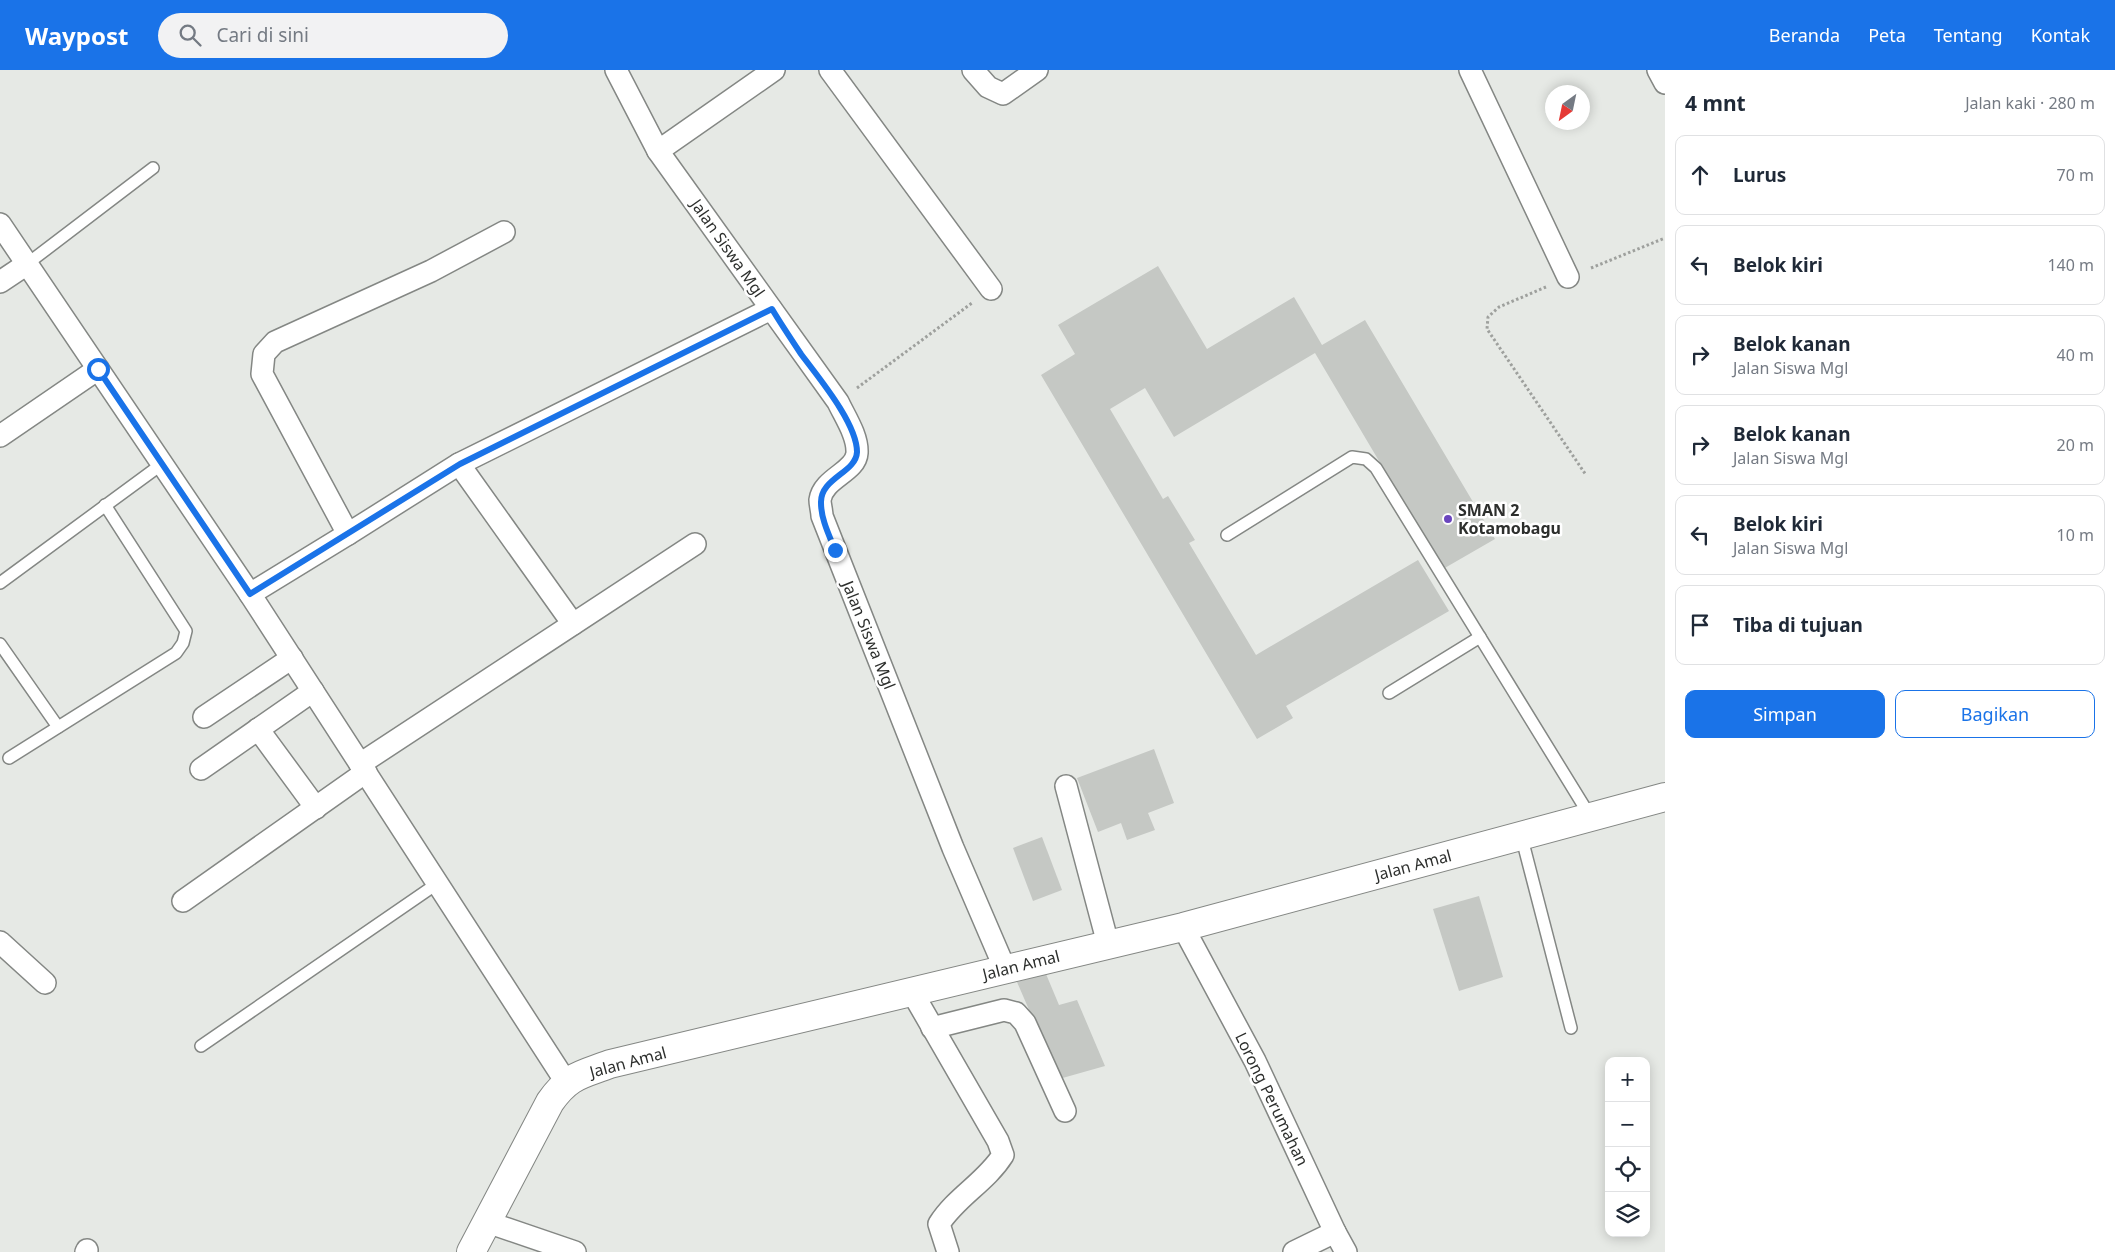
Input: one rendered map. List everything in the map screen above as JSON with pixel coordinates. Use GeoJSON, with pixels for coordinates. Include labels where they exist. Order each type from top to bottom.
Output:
{"type":"FeatureCollection","features":[{"type":"Feature","properties":{"kind":"street","name":"Jalan Siswa Mgl"},"geometry":{"type":"LineString","coordinates":[[616,70],[658,151],[838,402],[856,442],[857,454],[852,464],[831,481],[824,490],[820,500],[822,516],[953,848],[1005,969]]}},
{"type":"Feature","properties":{"kind":"street"},"geometry":{"type":"LineString","coordinates":[[658,151],[774,70]]}},
{"type":"Feature","properties":{"kind":"street"},"geometry":{"type":"LineString","coordinates":[[830,70],[991,289]]}},
{"type":"Feature","properties":{"kind":"street"},"geometry":{"type":"LineString","coordinates":[[973,70],[988,86],[1003,94],[1037,70]]}},
{"type":"Feature","properties":{"kind":"street"},"geometry":{"type":"LineString","coordinates":[[1470,70],[1568,277]]}},
{"type":"Feature","properties":{"kind":"street"},"geometry":{"type":"LineString","coordinates":[[1658,70],[1665,83]]}},
{"type":"Feature","properties":{"kind":"street"},"geometry":{"type":"LineString","coordinates":[[0,224],[250,594],[566,1082]]}},
{"type":"Feature","properties":{"kind":"street"},"geometry":{"type":"LineString","coordinates":[[348,534],[262,374],[264,354],[275,342],[430,272],[504,232]]}},
{"type":"Feature","properties":{"kind":"street"},"geometry":{"type":"LineString","coordinates":[[0,282],[27,264]]}},
{"type":"Feature","properties":{"kind":"street"},"geometry":{"type":"LineString","coordinates":[[250,594],[460,464],[772,309]]}},
{"type":"Feature","properties":{"kind":"street"},"geometry":{"type":"LineString","coordinates":[[0,436],[98,369]]}},
{"type":"Feature","properties":{"kind":"street"},"geometry":{"type":"LineString","coordinates":[[460,464],[573,624]]}},
{"type":"Feature","properties":{"kind":"street"},"geometry":{"type":"LineString","coordinates":[[183,901],[316,808],[363,768],[573,624],[695,544]]}},
{"type":"Feature","properties":{"kind":"street"},"geometry":{"type":"LineString","coordinates":[[204,717],[292,658]]}},
{"type":"Feature","properties":{"kind":"street"},"geometry":{"type":"LineString","coordinates":[[201,769],[313,690]]}},
{"type":"Feature","properties":{"kind":"street"},"geometry":{"type":"LineString","coordinates":[[258,729],[316,808]]}},
{"type":"Feature","properties":{"kind":"street"},"geometry":{"type":"LineString","coordinates":[[1066,786],[1108,944]]}},
{"type":"Feature","properties":{"kind":"street","name":"Jalan Amal"},"geometry":{"type":"LineString","coordinates":[[471,1252],[550,1102],[566,1082],[610,1064],[1183,927],[1665,797]]}},
{"type":"Feature","properties":{"kind":"street","name":"Lorong Perumahan"},"geometry":{"type":"LineString","coordinates":[[1183,927],[1255,1061],[1346,1252]]}},
{"type":"Feature","properties":{"kind":"street"},"geometry":{"type":"LineString","coordinates":[[0,942],[45,983]]}},
{"type":"Feature","properties":{"kind":"street"},"geometry":{"type":"LineString","coordinates":[[912,992],[998,1141],[1003,1155],[996,1166],[948,1210],[939,1224],[948,1252]]}},
{"type":"Feature","properties":{"kind":"street"},"geometry":{"type":"LineString","coordinates":[[932,1028],[1004,1010],[1016,1013],[1025,1023],[1065,1111]]}},
{"type":"Feature","properties":{"kind":"street"},"geometry":{"type":"LineString","coordinates":[[487,1222],[575,1252]]}},
{"type":"Feature","properties":{"kind":"street"},"geometry":{"type":"LineString","coordinates":[[1294,1252],[1335,1232]]}},
{"type":"Feature","properties":{"kind":"lane"},"geometry":{"type":"LineString","coordinates":[[27,264],[153,168]]}},
{"type":"Feature","properties":{"kind":"lane"},"geometry":{"type":"LineString","coordinates":[[1227,535],[1352,457],[1366,459],[1376,468],[1590,816]]}},
{"type":"Feature","properties":{"kind":"lane"},"geometry":{"type":"LineString","coordinates":[[0,583],[162,464]]}},
{"type":"Feature","properties":{"kind":"lane"},"geometry":{"type":"LineString","coordinates":[[8,758],[176,653],[183,643],[186,631],[105,505]]}},
{"type":"Feature","properties":{"kind":"lane"},"geometry":{"type":"LineString","coordinates":[[1389,693],[1480,637]]}},
{"type":"Feature","properties":{"kind":"lane"},"geometry":{"type":"LineString","coordinates":[[0,644],[58,727]]}},
{"type":"Feature","properties":{"kind":"lane"},"geometry":{"type":"LineString","coordinates":[[1520,835],[1571,1028]]}},
{"type":"Feature","properties":{"kind":"lane"},"geometry":{"type":"LineString","coordinates":[[201,1046],[438,883]]}},
{"type":"Feature","properties":{"kind":"path"},"geometry":{"type":"LineString","coordinates":[[1586,475],[1487,329],[1488,317],[1499,307],[1665,238]]}},
{"type":"Feature","properties":{"kind":"path"},"geometry":{"type":"LineString","coordinates":[[838,402],[991,289]]}},
{"type":"Feature","properties":{"kind":"building","name":"SMAN 2 Kotamobagu"},"geometry":{"type":"Polygon","coordinates":[[[1158,266],[1207,349],[1294,297],[1322,345],[1365,320],[1495,539],[1443,569],[1315,353],[1174,437],[1145,388],[1110,409],[1163,499],[1168,496],[1195,540],[1189,543],[1256,655],[1418,560],[1449,611],[1286,706],[1293,718],[1257,739],[1041,375],[1075,354],[1058,325],[1158,266]]]}},
{"type":"Feature","properties":{"kind":"building"},"geometry":{"type":"Polygon","coordinates":[[[1154,749],[1174,803],[1148,813],[1155,830],[1127,840],[1121,823],[1098,832],[1077,778],[1154,749]]]}},
{"type":"Feature","properties":{"kind":"building"},"geometry":{"type":"Polygon","coordinates":[[[1042,837],[1062,890],[1033,901],[1013,848],[1042,837]]]}},
{"type":"Feature","properties":{"kind":"building"},"geometry":{"type":"Polygon","coordinates":[[[1479,896],[1503,977],[1459,991],[1433,909],[1479,896]]]}},
{"type":"Feature","properties":{"kind":"building"},"geometry":{"type":"Polygon","coordinates":[[[1046,974],[1059,1005],[1077,1000],[1105,1066],[1059,1079],[1017,982],[1046,974]]]}},
{"type":"Feature","properties":{"kind":"place","name":"SMAN 2 Kotamobagu"},"geometry":{"type":"Point","coordinates":[1448,519]}},
{"type":"Feature","properties":{"kind":"route"},"geometry":{"type":"LineString","coordinates":[[98,369],[250,594],[460,464],[772,309],[800,352],[838,402],[856,442],[857,454],[852,464],[831,481],[824,490],[820,500],[822,516],[835,550]]}}]}
